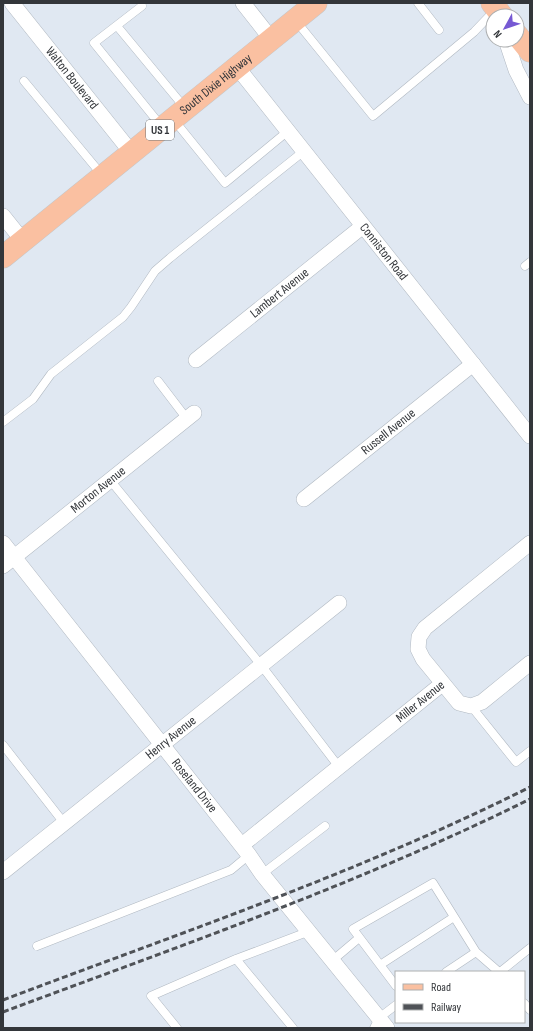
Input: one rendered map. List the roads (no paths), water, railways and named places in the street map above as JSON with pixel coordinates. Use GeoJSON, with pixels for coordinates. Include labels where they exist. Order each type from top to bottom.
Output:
{"type":"FeatureCollection","features":[{"type":"Feature","properties":{"kind":"main road","name":"South Dixie Highway"},"geometry":{"type":"LineString","coordinates":[[3,256],[316,3]]}},
{"type":"Feature","properties":{"kind":"street","name":"Walton Boulevard"},"geometry":{"type":"LineString","coordinates":[[12,3],[131,152]]}},
{"type":"Feature","properties":{"kind":"street"},"geometry":{"type":"LineString","coordinates":[[243,3],[272,40]]}},
{"type":"Feature","properties":{"kind":"street"},"geometry":{"type":"LineString","coordinates":[[509,48],[516,70],[530,97]]}},
{"type":"Feature","properties":{"kind":"street","name":"Conniston Road"},"geometry":{"type":"LineString","coordinates":[[237,67],[530,436]]}},
{"type":"Feature","properties":{"kind":"street"},"geometry":{"type":"LineString","coordinates":[[3,216],[23,241]]}},
{"type":"Feature","properties":{"kind":"street","name":"Lambert Avenue"},"geometry":{"type":"LineString","coordinates":[[196,360],[363,226]]}},
{"type":"Feature","properties":{"kind":"street","name":"Russell Avenue"},"geometry":{"type":"LineString","coordinates":[[304,499],[472,364]]}},
{"type":"Feature","properties":{"kind":"street","name":"Morton Avenue"},"geometry":{"type":"LineString","coordinates":[[9,562],[191,416]]}},
{"type":"Feature","properties":{"kind":"street","name":"Roseland Drive"},"geometry":{"type":"LineString","coordinates":[[3,543],[9,562],[162,744],[246,850],[262,874],[333,960],[380,1024]]}},
{"type":"Feature","properties":{"kind":"street","name":"Miller Avenue"},"geometry":{"type":"LineString","coordinates":[[246,850],[339,767],[442,684],[423,659],[418,649],[419,637],[425,628],[530,543]]}},
{"type":"Feature","properties":{"kind":"street","name":"Henry Avenue"},"geometry":{"type":"LineString","coordinates":[[3,872],[339,603]]}},
{"type":"Feature","properties":{"kind":"street"},"geometry":{"type":"LineString","coordinates":[[442,684],[459,703],[471,706],[482,702],[530,663]]}},
{"type":"Feature","properties":{"kind":"lane"},"geometry":{"type":"LineString","coordinates":[[418,3],[439,30]]}},
{"type":"Feature","properties":{"kind":"lane"},"geometry":{"type":"LineString","coordinates":[[142,6],[94,44],[174,119]]}},
{"type":"Feature","properties":{"kind":"lane"},"geometry":{"type":"LineString","coordinates":[[295,20],[373,116],[485,23]]}},
{"type":"Feature","properties":{"kind":"lane"},"geometry":{"type":"LineString","coordinates":[[117,26],[174,119],[225,183],[288,131]]}},
{"type":"Feature","properties":{"kind":"lane"},"geometry":{"type":"LineString","coordinates":[[24,81],[103,176]]}},
{"type":"Feature","properties":{"kind":"lane"},"geometry":{"type":"LineString","coordinates":[[3,422],[33,399],[51,374],[123,317],[155,271],[304,151]]}},
{"type":"Feature","properties":{"kind":"lane"},"geometry":{"type":"LineString","coordinates":[[158,381],[191,416]]}},
{"type":"Feature","properties":{"kind":"lane"},"geometry":{"type":"LineString","coordinates":[[110,480],[261,665],[339,767]]}},
{"type":"Feature","properties":{"kind":"lane"},"geometry":{"type":"LineString","coordinates":[[471,706],[516,762],[530,751]]}},
{"type":"Feature","properties":{"kind":"lane"},"geometry":{"type":"LineString","coordinates":[[3,745],[64,823]]}},
{"type":"Feature","properties":{"kind":"lane"},"geometry":{"type":"LineString","coordinates":[[262,874],[325,826]]}},
{"type":"Feature","properties":{"kind":"lane"},"geometry":{"type":"LineString","coordinates":[[37,946],[232,870],[246,850]]}},
{"type":"Feature","properties":{"kind":"lane"},"geometry":{"type":"LineString","coordinates":[[395,985],[353,930],[433,883],[476,952],[499,971]]}},
{"type":"Feature","properties":{"kind":"lane"},"geometry":{"type":"LineString","coordinates":[[380,965],[454,917]]}},
{"type":"Feature","properties":{"kind":"lane"},"geometry":{"type":"LineString","coordinates":[[176,1028],[151,996],[236,959],[310,931]]}},
{"type":"Feature","properties":{"kind":"lane"},"geometry":{"type":"LineString","coordinates":[[333,960],[359,938]]}},
{"type":"Feature","properties":{"kind":"lane"},"geometry":{"type":"LineString","coordinates":[[501,971],[530,948]]}},
{"type":"Feature","properties":{"kind":"lane"},"geometry":{"type":"LineString","coordinates":[[448,971],[476,952]]}},
{"type":"Feature","properties":{"kind":"lane"},"geometry":{"type":"LineString","coordinates":[[236,959],[293,1028]]}},
{"type":"Feature","properties":{"kind":"lane"},"geometry":{"type":"LineString","coordinates":[[380,1024],[395,1006]]}},
{"type":"Feature","properties":{"kind":"railway"},"geometry":{"type":"LineString","coordinates":[[3,1000],[203,926],[336,874],[466,818],[530,787]]}},
{"type":"Feature","properties":{"kind":"railway"},"geometry":{"type":"LineString","coordinates":[[3,1012],[203,938],[336,886],[466,830],[530,799]]}}]}
